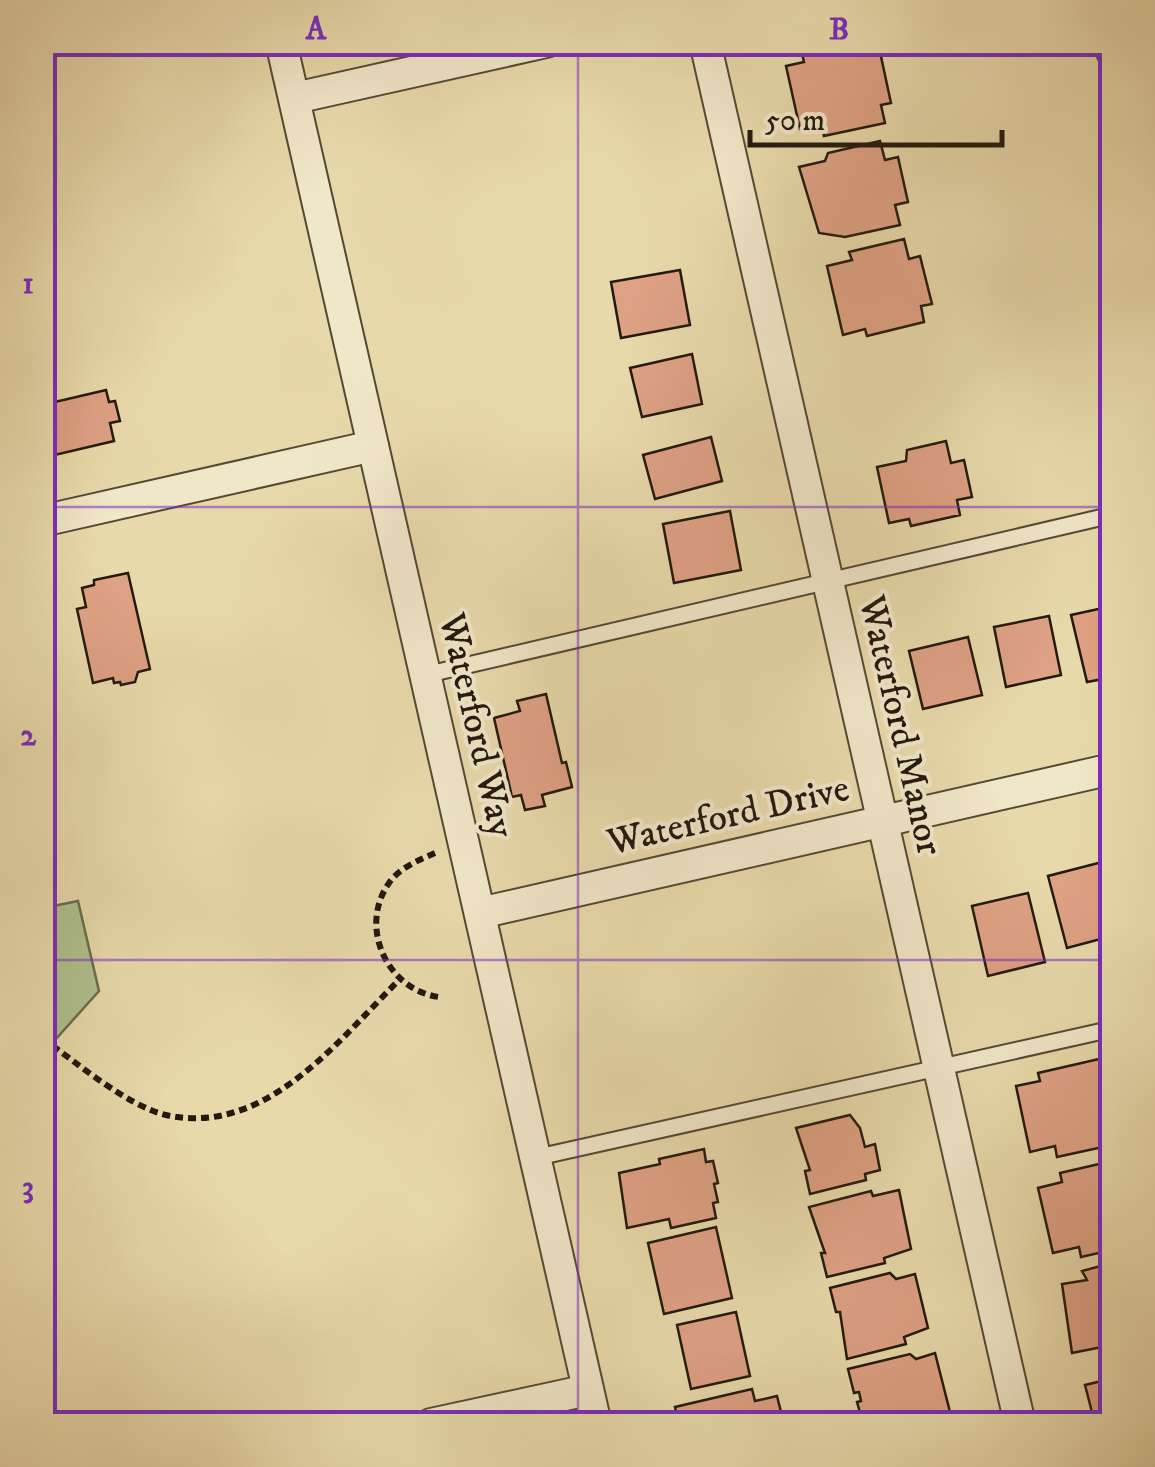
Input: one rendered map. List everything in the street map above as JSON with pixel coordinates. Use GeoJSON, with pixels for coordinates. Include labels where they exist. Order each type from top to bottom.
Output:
{"type":"FeatureCollection","features":[{"type":"Feature","properties":{"kind":"street","name":"Waterford Way"},"geometry":{"type":"LineString","coordinates":[[282,42],[596,1424]]}},
{"type":"Feature","properties":{"kind":"street"},"geometry":{"type":"LineString","coordinates":[[295,98],[546,42]]}},
{"type":"Feature","properties":{"kind":"street","name":"Waterford Manor"},"geometry":{"type":"LineString","coordinates":[[705,42],[1020,1424]]}},
{"type":"Feature","properties":{"kind":"street"},"geometry":{"type":"LineString","coordinates":[[1110,42],[1112,52]]}},
{"type":"Feature","properties":{"kind":"street"},"geometry":{"type":"LineString","coordinates":[[42,521],[373,446]]}},
{"type":"Feature","properties":{"kind":"street","name":"Waterford Drive"},"geometry":{"type":"LineString","coordinates":[[480,913],[1112,769]]}},
{"type":"Feature","properties":{"kind":"street"},"geometry":{"type":"LineString","coordinates":[[431,1424],[588,1390]]}},
{"type":"Feature","properties":{"kind":"lane"},"geometry":{"type":"LineString","coordinates":[[426,675],[1112,516]]}},
{"type":"Feature","properties":{"kind":"lane"},"geometry":{"type":"LineString","coordinates":[[534,1158],[1112,1028]]}},
{"type":"Feature","properties":{"kind":"path"},"geometry":{"type":"LineString","coordinates":[[436,852],[406,867],[389,882],[380,905],[377,933],[384,960],[399,980],[418,994],[439,997]]}},
{"type":"Feature","properties":{"kind":"path"},"geometry":{"type":"LineString","coordinates":[[43,1041],[112,1089],[163,1114],[204,1119],[262,1103],[306,1073],[399,980]]}},
{"type":"Feature","properties":{"kind":"green space"},"geometry":{"type":"Polygon","coordinates":[[[78,901],[99,991],[55,1040],[43,1029],[43,908],[78,901]]]}},
{"type":"Feature","properties":{"kind":"building"},"geometry":{"type":"Polygon","coordinates":[[[831,42],[874,42],[877,53],[880,52],[891,103],[881,105],[885,123],[824,136],[822,125],[800,129],[786,66],[804,62],[801,49],[831,42]]]}},
{"type":"Feature","properties":{"kind":"building"},"geometry":{"type":"Polygon","coordinates":[[[880,141],[885,160],[898,157],[908,202],[895,205],[900,225],[845,237],[819,233],[799,167],[825,161],[828,153],[880,141]]]}},
{"type":"Feature","properties":{"kind":"building"},"geometry":{"type":"Polygon","coordinates":[[[904,239],[909,259],[920,256],[932,304],[921,306],[924,322],[867,336],[865,329],[843,335],[827,266],[852,260],[849,252],[904,239]]]}},
{"type":"Feature","properties":{"kind":"building"},"geometry":{"type":"Polygon","coordinates":[[[680,270],[690,325],[621,338],[611,282],[680,270]]]}},
{"type":"Feature","properties":{"kind":"building"},"geometry":{"type":"Polygon","coordinates":[[[692,354],[702,404],[642,417],[630,368],[692,354]]]}},
{"type":"Feature","properties":{"kind":"building"},"geometry":{"type":"Polygon","coordinates":[[[106,390],[109,402],[115,401],[120,421],[110,423],[114,441],[42,458],[42,405],[106,390]]]}},
{"type":"Feature","properties":{"kind":"building"},"geometry":{"type":"Polygon","coordinates":[[[711,437],[722,481],[655,499],[643,455],[711,437]]]}},
{"type":"Feature","properties":{"kind":"building"},"geometry":{"type":"Polygon","coordinates":[[[946,441],[951,463],[964,460],[972,497],[957,500],[960,515],[911,526],[909,519],[889,523],[877,467],[906,461],[907,450],[946,441]]]}},
{"type":"Feature","properties":{"kind":"building"},"geometry":{"type":"Polygon","coordinates":[[[730,511],[741,570],[674,583],[663,524],[730,511]]]}},
{"type":"Feature","properties":{"kind":"building"},"geometry":{"type":"Polygon","coordinates":[[[128,573],[150,669],[138,672],[135,682],[121,685],[114,683],[113,678],[93,683],[77,609],[86,607],[82,588],[94,585],[94,580],[128,573]]]}},
{"type":"Feature","properties":{"kind":"building"},"geometry":{"type":"Polygon","coordinates":[[[1112,606],[1112,683],[1104,685],[1103,679],[1087,682],[1071,615],[1112,606]]]}},
{"type":"Feature","properties":{"kind":"building"},"geometry":{"type":"Polygon","coordinates":[[[1049,616],[1061,675],[1006,687],[994,627],[1049,616]]]}},
{"type":"Feature","properties":{"kind":"building"},"geometry":{"type":"Polygon","coordinates":[[[968,637],[982,695],[923,709],[909,651],[968,637]]]}},
{"type":"Feature","properties":{"kind":"building"},"geometry":{"type":"Polygon","coordinates":[[[546,694],[562,763],[566,762],[572,787],[542,795],[545,806],[525,810],[521,795],[512,797],[494,718],[520,711],[517,701],[546,694]]]}},
{"type":"Feature","properties":{"kind":"building"},"geometry":{"type":"Polygon","coordinates":[[[1106,861],[1112,884],[1112,936],[1067,948],[1048,876],[1106,861]]]}},
{"type":"Feature","properties":{"kind":"building"},"geometry":{"type":"Polygon","coordinates":[[[1028,893],[1045,962],[988,976],[972,906],[1028,893]]]}},
{"type":"Feature","properties":{"kind":"building"},"geometry":{"type":"Polygon","coordinates":[[[1099,1059],[1102,1073],[1112,1071],[1112,1145],[1057,1157],[1055,1146],[1030,1152],[1016,1086],[1040,1081],[1038,1073],[1099,1059]]]}},
{"type":"Feature","properties":{"kind":"building"},"geometry":{"type":"Polygon","coordinates":[[[850,1115],[860,1128],[865,1147],[875,1144],[880,1170],[865,1174],[866,1180],[810,1194],[805,1171],[810,1170],[796,1128],[850,1115]]]}},
{"type":"Feature","properties":{"kind":"building"},"geometry":{"type":"Polygon","coordinates":[[[704,1149],[706,1162],[713,1161],[718,1183],[714,1184],[716,1218],[671,1228],[669,1219],[627,1228],[619,1173],[704,1149]]]}},
{"type":"Feature","properties":{"kind":"building"},"geometry":{"type":"Polygon","coordinates":[[[1112,1161],[1112,1250],[1081,1257],[1079,1247],[1053,1253],[1038,1188],[1062,1182],[1060,1173],[1112,1161]]]}},
{"type":"Feature","properties":{"kind":"building"},"geometry":{"type":"Polygon","coordinates":[[[899,1190],[911,1249],[884,1258],[885,1263],[827,1277],[821,1253],[825,1253],[809,1207],[871,1191],[873,1196],[899,1190]]]}},
{"type":"Feature","properties":{"kind":"building"},"geometry":{"type":"Polygon","coordinates":[[[716,1227],[732,1298],[664,1314],[648,1243],[716,1227]]]}},
{"type":"Feature","properties":{"kind":"building"},"geometry":{"type":"Polygon","coordinates":[[[1112,1263],[1112,1352],[1104,1354],[1102,1347],[1072,1353],[1062,1284],[1087,1280],[1082,1271],[1112,1263]]]}},
{"type":"Feature","properties":{"kind":"building"},"geometry":{"type":"Polygon","coordinates":[[[890,1273],[896,1279],[915,1274],[928,1328],[904,1337],[906,1344],[847,1359],[840,1312],[836,1312],[830,1288],[890,1273]]]}},
{"type":"Feature","properties":{"kind":"building"},"geometry":{"type":"Polygon","coordinates":[[[736,1312],[750,1376],[691,1389],[677,1325],[736,1312]]]}},
{"type":"Feature","properties":{"kind":"building"},"geometry":{"type":"Polygon","coordinates":[[[935,1353],[950,1412],[925,1421],[926,1424],[858,1424],[862,1420],[857,1402],[861,1401],[859,1392],[854,1393],[848,1369],[910,1354],[916,1359],[935,1353]]]}},
{"type":"Feature","properties":{"kind":"building"},"geometry":{"type":"Polygon","coordinates":[[[1112,1370],[1112,1424],[1095,1424],[1085,1385],[1110,1379],[1107,1371],[1112,1370]]]}},
{"type":"Feature","properties":{"kind":"building"},"geometry":{"type":"Polygon","coordinates":[[[752,1389],[755,1401],[777,1396],[784,1424],[679,1424],[675,1407],[752,1389]]]}}]}
